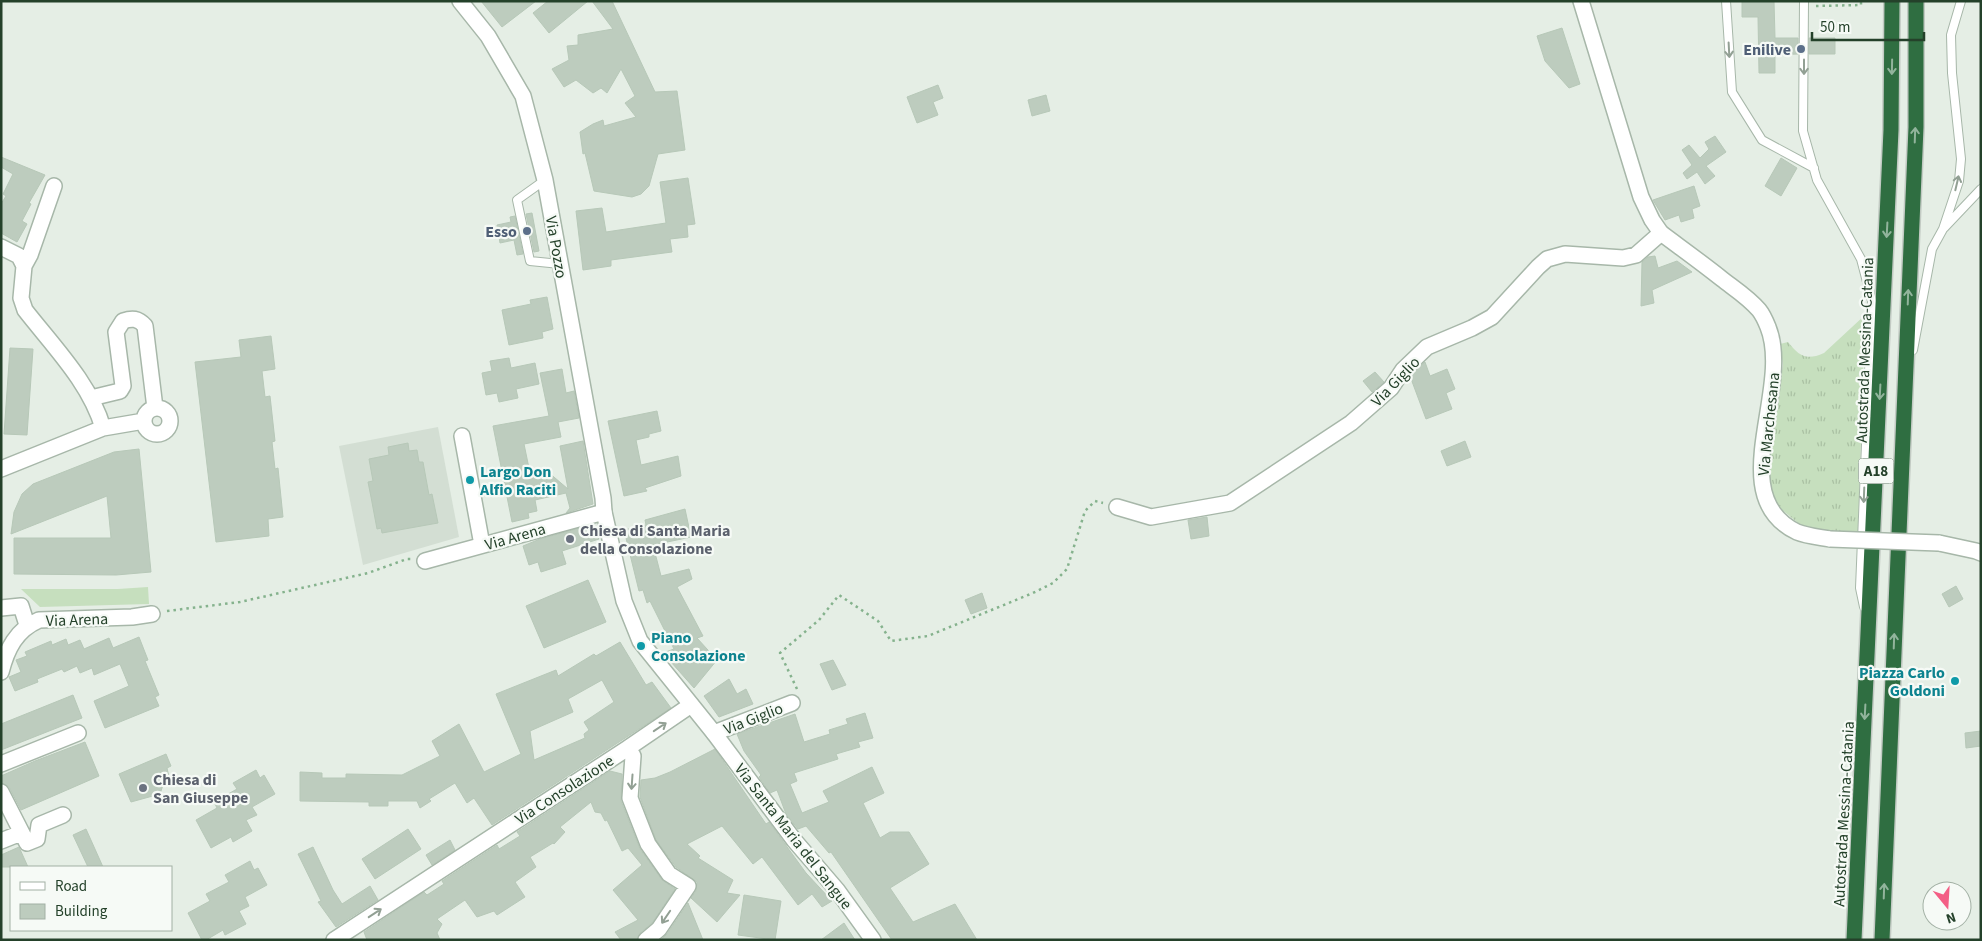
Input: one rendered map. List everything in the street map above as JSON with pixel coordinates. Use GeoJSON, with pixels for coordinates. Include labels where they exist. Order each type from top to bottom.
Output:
{"type":"FeatureCollection","features":[{"type":"Feature","properties":{"kind":"highway","name":"Autostrada Messina-Catania"},"geometry":{"type":"LineString","coordinates":[[1854,940],[1891,130],[1892,1]]}},
{"type":"Feature","properties":{"kind":"highway","name":"A18"},"geometry":{"type":"LineString","coordinates":[[1882,940],[1916,127],[1916,1]]}},
{"type":"Feature","properties":{"kind":"street","name":"Via Pozzo"},"geometry":{"type":"LineString","coordinates":[[460,1],[488,36],[523,96],[545,180],[604,512],[624,601],[640,641],[691,706]]}},
{"type":"Feature","properties":{"kind":"street","name":"Via Marchesana"},"geometry":{"type":"LineString","coordinates":[[1581,1],[1640,198],[1652,220],[1661,233],[1747,298],[1761,312],[1769,329],[1774,366],[1761,462],[1763,494],[1771,510],[1782,522],[1796,532],[1830,539],[1939,543],[1981,553]]}},
{"type":"Feature","properties":{"kind":"street"},"geometry":{"type":"LineString","coordinates":[[54,186],[30,256],[24,266],[21,298],[25,310],[79,379],[91,398],[103,428]]}},
{"type":"Feature","properties":{"kind":"street","name":"Via Giglio"},"geometry":{"type":"LineString","coordinates":[[1117,507],[1151,517],[1230,503],[1351,423],[1391,388],[1402,370],[1427,347],[1472,328],[1500,311],[1547,259],[1565,254],[1623,258],[1636,255],[1661,233]]}},
{"type":"Feature","properties":{"kind":"street"},"geometry":{"type":"LineString","coordinates":[[1,247],[19,256],[24,266]]}},
{"type":"Feature","properties":{"kind":"street"},"geometry":{"type":"LineString","coordinates":[[91,398],[120,391],[123,386],[116,332],[123,321],[134,319],[141,321],[145,326],[155,408]]}},
{"type":"Feature","properties":{"kind":"street"},"geometry":{"type":"LineString","coordinates":[[155,408],[162,408],[168,412],[170,419],[169,426],[165,431],[158,434],[151,432],[146,427],[144,421],[145,415],[155,408]]}},
{"type":"Feature","properties":{"kind":"street"},"geometry":{"type":"LineString","coordinates":[[1,469],[103,428],[144,421]]}},
{"type":"Feature","properties":{"kind":"street"},"geometry":{"type":"LineString","coordinates":[[462,436],[482,545]]}},
{"type":"Feature","properties":{"kind":"street","name":"Via Arena"},"geometry":{"type":"LineString","coordinates":[[425,561],[604,512]]}},
{"type":"Feature","properties":{"kind":"street"},"geometry":{"type":"LineString","coordinates":[[1,608],[21,606],[27,625]]}},
{"type":"Feature","properties":{"kind":"street","name":"Via Arena"},"geometry":{"type":"LineString","coordinates":[[1,672],[9,646],[27,625],[39,620],[132,618],[152,614]]}},
{"type":"Feature","properties":{"kind":"street","name":"Via Giglio"},"geometry":{"type":"LineString","coordinates":[[714,733],[792,704]]}},
{"type":"Feature","properties":{"kind":"street"},"geometry":{"type":"LineString","coordinates":[[628,748],[691,706]]}},
{"type":"Feature","properties":{"kind":"street","name":"Via Santa Maria del Sangue"},"geometry":{"type":"LineString","coordinates":[[691,706],[714,733],[794,840],[837,890],[873,940]]}},
{"type":"Feature","properties":{"kind":"street"},"geometry":{"type":"LineString","coordinates":[[1,764],[78,733]]}},
{"type":"Feature","properties":{"kind":"street","name":"Via Consolazione"},"geometry":{"type":"LineString","coordinates":[[334,940],[628,748],[633,756],[630,798],[648,844],[669,874],[688,886],[658,929],[646,940]]}},
{"type":"Feature","properties":{"kind":"street"},"geometry":{"type":"LineString","coordinates":[[1,792],[27,843],[37,839],[39,825],[63,815]]}},
{"type":"Feature","properties":{"kind":"street"},"geometry":{"type":"LineString","coordinates":[[1,841],[21,833]]}},
{"type":"Feature","properties":{"kind":"lane"},"geometry":{"type":"LineString","coordinates":[[1726,1],[1732,92],[1762,140],[1814,168]]}},
{"type":"Feature","properties":{"kind":"lane"},"geometry":{"type":"LineString","coordinates":[[1904,398],[1932,249],[1943,229],[1959,181],[1961,159],[1952,73],[1951,35],[1961,1]]}},
{"type":"Feature","properties":{"kind":"lane"},"geometry":{"type":"LineString","coordinates":[[1804,4],[1803,131],[1817,180],[1861,259],[1872,301],[1860,588],[1869,636]]}},
{"type":"Feature","properties":{"kind":"lane"},"geometry":{"type":"LineString","coordinates":[[545,180],[517,200],[530,261],[560,264]]}},
{"type":"Feature","properties":{"kind":"lane"},"geometry":{"type":"LineString","coordinates":[[1943,229],[1981,189]]}},
{"type":"Feature","properties":{"kind":"path"},"geometry":{"type":"LineString","coordinates":[[1804,4],[1861,5],[1861,1]]}},
{"type":"Feature","properties":{"kind":"path"},"geometry":{"type":"LineString","coordinates":[[792,704],[797,690],[780,653],[819,620],[839,595],[878,621],[891,641],[928,636],[1053,583],[1067,569],[1085,511],[1095,501],[1117,507]]}},
{"type":"Feature","properties":{"kind":"path"},"geometry":{"type":"LineString","coordinates":[[152,614],[240,602],[368,573],[407,558],[425,561]]}},
{"type":"Feature","properties":{"kind":"shaded area"},"geometry":{"type":"Polygon","coordinates":[[[438,427],[459,537],[363,565],[339,446],[438,427]]]}},
{"type":"Feature","properties":{"kind":"green space"},"geometry":{"type":"Polygon","coordinates":[[[1865,315],[1858,533],[1817,530],[1802,526],[1776,505],[1771,494],[1767,463],[1783,365],[1780,344],[1788,342],[1803,356],[1812,357],[1824,353],[1865,315]]]}},
{"type":"Feature","properties":{"kind":"green space"},"geometry":{"type":"Polygon","coordinates":[[[148,587],[149,604],[40,607],[21,589],[118,589],[148,587]]]}},
{"type":"Feature","properties":{"kind":"building"},"geometry":{"type":"Polygon","coordinates":[[[481,1],[536,1],[502,27],[481,1]]]}},
{"type":"Feature","properties":{"kind":"building"},"geometry":{"type":"Polygon","coordinates":[[[548,1],[588,1],[549,33],[533,13],[548,1]]]}},
{"type":"Feature","properties":{"kind":"building"},"geometry":{"type":"Polygon","coordinates":[[[592,1],[612,1],[655,92],[677,91],[685,150],[658,154],[649,186],[641,194],[632,197],[594,191],[585,153],[583,154],[580,132],[603,120],[604,126],[636,117],[625,103],[635,96],[621,69],[607,93],[601,88],[593,93],[576,80],[564,87],[552,69],[569,60],[567,46],[578,45],[578,35],[613,29],[592,1]]]}},
{"type":"Feature","properties":{"kind":"building"},"geometry":{"type":"Polygon","coordinates":[[[1742,1],[1774,1],[1775,38],[1798,38],[1798,54],[1775,55],[1775,73],[1759,73],[1758,17],[1742,17],[1742,1]]]}},
{"type":"Feature","properties":{"kind":"building"},"geometry":{"type":"Polygon","coordinates":[[[1562,28],[1580,84],[1569,88],[1545,61],[1537,36],[1562,28]]]}},
{"type":"Feature","properties":{"kind":"building"},"geometry":{"type":"Polygon","coordinates":[[[1809,38],[1835,38],[1835,54],[1809,54],[1809,38]]]}},
{"type":"Feature","properties":{"kind":"building"},"geometry":{"type":"Polygon","coordinates":[[[938,85],[943,98],[933,102],[938,115],[917,123],[907,97],[938,85]]]}},
{"type":"Feature","properties":{"kind":"building"},"geometry":{"type":"Polygon","coordinates":[[[1046,95],[1050,111],[1032,116],[1028,100],[1046,95]]]}},
{"type":"Feature","properties":{"kind":"building"},"geometry":{"type":"Polygon","coordinates":[[[1715,136],[1726,152],[1706,166],[1715,176],[1705,184],[1697,172],[1687,179],[1683,173],[1692,165],[1682,150],[1689,145],[1700,158],[1709,149],[1705,142],[1715,136]]]}},
{"type":"Feature","properties":{"kind":"building"},"geometry":{"type":"Polygon","coordinates":[[[1,157],[45,175],[29,203],[31,204],[22,221],[27,224],[17,242],[1,233],[1,204],[6,196],[3,194],[13,174],[1,167],[1,157]]]}},
{"type":"Feature","properties":{"kind":"building"},"geometry":{"type":"Polygon","coordinates":[[[1781,158],[1797,168],[1781,196],[1765,186],[1781,158]]]}},
{"type":"Feature","properties":{"kind":"building"},"geometry":{"type":"Polygon","coordinates":[[[688,178],[695,224],[687,225],[688,237],[670,239],[672,252],[611,260],[611,266],[583,270],[576,211],[602,208],[606,232],[666,223],[660,182],[688,178]]]}},
{"type":"Feature","properties":{"kind":"building"},"geometry":{"type":"Polygon","coordinates":[[[1694,186],[1700,206],[1692,209],[1694,218],[1681,222],[1679,215],[1665,220],[1653,200],[1694,186]]]}},
{"type":"Feature","properties":{"kind":"building"},"geometry":{"type":"Polygon","coordinates":[[[532,213],[539,251],[534,252],[526,214],[532,213]]]}},
{"type":"Feature","properties":{"kind":"building"},"geometry":{"type":"Polygon","coordinates":[[[515,216],[523,254],[517,255],[514,240],[500,243],[497,225],[511,222],[510,217],[515,216]]]}},
{"type":"Feature","properties":{"kind":"building"},"geometry":{"type":"Polygon","coordinates":[[[1655,256],[1658,268],[1677,261],[1692,272],[1652,290],[1654,303],[1641,306],[1642,262],[1648,257],[1655,256]]]}},
{"type":"Feature","properties":{"kind":"building"},"geometry":{"type":"Polygon","coordinates":[[[547,297],[553,329],[542,332],[543,338],[509,345],[502,310],[531,304],[530,300],[547,297]]]}},
{"type":"Feature","properties":{"kind":"building"},"geometry":{"type":"Polygon","coordinates":[[[271,336],[275,369],[262,371],[265,397],[270,396],[275,441],[272,442],[275,469],[278,468],[283,517],[268,519],[269,536],[216,542],[195,362],[241,357],[239,340],[271,336]]]}},
{"type":"Feature","properties":{"kind":"building"},"geometry":{"type":"Polygon","coordinates":[[[10,348],[33,349],[27,435],[4,434],[10,348]]]}},
{"type":"Feature","properties":{"kind":"building"},"geometry":{"type":"Polygon","coordinates":[[[509,358],[511,368],[535,363],[539,384],[516,389],[518,398],[499,402],[497,393],[486,395],[482,373],[492,371],[490,361],[509,358]]]}},
{"type":"Feature","properties":{"kind":"building"},"geometry":{"type":"Polygon","coordinates":[[[1425,362],[1430,376],[1447,369],[1455,389],[1446,393],[1452,409],[1426,419],[1410,376],[1425,362]]]}},
{"type":"Feature","properties":{"kind":"building"},"geometry":{"type":"Polygon","coordinates":[[[562,369],[566,393],[574,391],[579,418],[558,422],[561,437],[524,444],[530,473],[548,472],[568,489],[560,446],[583,441],[593,504],[566,513],[570,508],[566,493],[535,500],[537,511],[528,513],[529,518],[512,522],[493,426],[549,416],[540,373],[562,369]]]}},
{"type":"Feature","properties":{"kind":"building"},"geometry":{"type":"Polygon","coordinates":[[[1375,372],[1384,382],[1372,392],[1363,381],[1375,372]]]}},
{"type":"Feature","properties":{"kind":"building"},"geometry":{"type":"Polygon","coordinates":[[[657,411],[661,431],[649,434],[649,437],[636,440],[641,465],[678,456],[681,476],[645,488],[647,491],[624,496],[608,421],[657,411]]]}},
{"type":"Feature","properties":{"kind":"building"},"geometry":{"type":"Polygon","coordinates":[[[1465,441],[1471,457],[1447,466],[1441,451],[1465,441]]]}},
{"type":"Feature","properties":{"kind":"building"},"geometry":{"type":"Polygon","coordinates":[[[408,443],[409,451],[417,450],[419,462],[423,462],[429,495],[432,494],[438,523],[382,533],[381,528],[377,529],[368,482],[373,481],[369,459],[389,455],[388,447],[408,443]]]}},
{"type":"Feature","properties":{"kind":"building"},"geometry":{"type":"Polygon","coordinates":[[[139,449],[151,572],[116,575],[14,574],[14,538],[111,538],[107,496],[11,534],[14,512],[22,494],[33,484],[114,452],[139,449]]]}},
{"type":"Feature","properties":{"kind":"building"},"geometry":{"type":"Polygon","coordinates":[[[685,509],[691,537],[653,545],[661,576],[689,569],[692,579],[677,587],[703,636],[697,638],[717,660],[694,688],[663,653],[674,649],[650,601],[647,603],[643,590],[639,591],[624,530],[646,525],[645,520],[685,509]]]}},
{"type":"Feature","properties":{"kind":"building"},"geometry":{"type":"Polygon","coordinates":[[[1207,517],[1209,536],[1191,539],[1188,520],[1207,517]]]}},
{"type":"Feature","properties":{"kind":"building"},"geometry":{"type":"Polygon","coordinates":[[[594,524],[599,539],[562,551],[566,564],[541,572],[538,562],[529,565],[523,546],[540,539],[594,524]]]}},
{"type":"Feature","properties":{"kind":"building"},"geometry":{"type":"Polygon","coordinates":[[[588,580],[606,622],[544,648],[526,606],[588,580]]]}},
{"type":"Feature","properties":{"kind":"building"},"geometry":{"type":"Polygon","coordinates":[[[1956,586],[1963,599],[1949,607],[1942,594],[1956,586]]]}},
{"type":"Feature","properties":{"kind":"building"},"geometry":{"type":"Polygon","coordinates":[[[982,593],[987,608],[971,614],[965,600],[982,593]]]}},
{"type":"Feature","properties":{"kind":"building"},"geometry":{"type":"Polygon","coordinates":[[[139,637],[148,660],[145,661],[159,695],[155,697],[159,706],[105,728],[94,701],[129,686],[120,664],[94,675],[92,668],[80,673],[77,666],[64,672],[62,669],[37,679],[38,682],[15,691],[9,677],[21,672],[16,660],[27,656],[25,652],[51,641],[52,645],[66,639],[68,645],[80,640],[84,649],[109,638],[113,648],[139,637]]]}},
{"type":"Feature","properties":{"kind":"building"},"geometry":{"type":"Polygon","coordinates":[[[620,642],[646,685],[652,682],[671,708],[492,825],[474,798],[467,803],[455,783],[429,799],[431,801],[420,808],[417,801],[388,801],[388,806],[369,806],[369,802],[300,801],[300,772],[322,773],[322,778],[346,778],[346,774],[402,775],[440,756],[432,741],[459,724],[484,772],[521,754],[496,694],[556,670],[558,676],[594,654],[596,656],[620,642]],[[602,680],[568,699],[573,712],[530,731],[534,760],[585,738],[584,734],[589,730],[584,722],[614,702],[602,680]]]}},
{"type":"Feature","properties":{"kind":"building"},"geometry":{"type":"Polygon","coordinates":[[[833,660],[846,685],[832,690],[820,664],[833,660]]]}},
{"type":"Feature","properties":{"kind":"building"},"geometry":{"type":"Polygon","coordinates":[[[729,679],[737,694],[746,689],[753,704],[719,717],[704,696],[729,679]]]}},
{"type":"Feature","properties":{"kind":"building"},"geometry":{"type":"Polygon","coordinates":[[[73,695],[82,718],[1,750],[1,724],[73,695]]]}},
{"type":"Feature","properties":{"kind":"building"},"geometry":{"type":"Polygon","coordinates":[[[865,713],[873,738],[858,742],[860,747],[836,754],[838,759],[794,773],[797,781],[790,784],[802,813],[829,802],[823,791],[872,767],[884,793],[863,803],[880,838],[890,832],[909,832],[929,864],[890,888],[913,922],[955,904],[977,940],[892,940],[831,852],[829,853],[806,826],[798,829],[786,814],[777,790],[770,793],[759,777],[761,775],[744,751],[737,734],[795,714],[804,742],[830,734],[829,730],[848,724],[846,719],[865,713]]]}},
{"type":"Feature","properties":{"kind":"building"},"geometry":{"type":"Polygon","coordinates":[[[1981,731],[1981,746],[1966,748],[1965,733],[1981,731]]]}},
{"type":"Feature","properties":{"kind":"building"},"geometry":{"type":"Polygon","coordinates":[[[85,742],[99,776],[21,810],[9,787],[1,783],[1,776],[85,742]]]}},
{"type":"Feature","properties":{"kind":"building"},"geometry":{"type":"Polygon","coordinates":[[[715,749],[766,824],[769,822],[806,873],[832,901],[822,907],[812,894],[798,905],[762,857],[753,864],[722,826],[687,844],[700,856],[698,858],[733,880],[727,893],[740,895],[717,922],[691,898],[696,891],[697,882],[676,867],[656,840],[640,797],[641,780],[655,778],[670,772],[715,749]]]}},
{"type":"Feature","properties":{"kind":"building","name":"Chiesa di San Giuseppe"},"geometry":{"type":"Polygon","coordinates":[[[166,754],[171,766],[167,768],[169,777],[164,782],[160,794],[131,802],[119,774],[166,754]]]}},
{"type":"Feature","properties":{"kind":"building"},"geometry":{"type":"Polygon","coordinates":[[[256,770],[260,778],[264,775],[275,794],[252,807],[257,815],[246,820],[252,831],[233,842],[231,837],[211,848],[196,820],[217,808],[214,802],[237,789],[233,783],[256,770]]]}},
{"type":"Feature","properties":{"kind":"building"},"geometry":{"type":"Polygon","coordinates":[[[610,771],[622,774],[621,801],[640,849],[662,880],[675,889],[652,923],[640,933],[637,940],[621,940],[615,932],[638,920],[613,890],[642,865],[628,848],[622,851],[607,820],[605,821],[601,813],[595,812],[591,802],[560,827],[565,832],[554,844],[530,857],[536,867],[515,882],[525,897],[497,915],[494,911],[477,917],[465,900],[437,919],[442,924],[437,933],[440,940],[367,940],[364,932],[424,892],[427,895],[444,884],[442,881],[497,845],[499,849],[520,836],[517,832],[610,771]]]}},
{"type":"Feature","properties":{"kind":"building"},"geometry":{"type":"Polygon","coordinates":[[[86,829],[103,866],[88,866],[73,835],[86,829]]]}},
{"type":"Feature","properties":{"kind":"building"},"geometry":{"type":"Polygon","coordinates":[[[408,829],[421,849],[375,879],[362,859],[408,829]]]}},
{"type":"Feature","properties":{"kind":"building"},"geometry":{"type":"Polygon","coordinates":[[[450,840],[455,850],[432,865],[426,855],[450,840]]]}},
{"type":"Feature","properties":{"kind":"building"},"geometry":{"type":"Polygon","coordinates":[[[19,847],[28,866],[1,867],[1,855],[19,847]]]}},
{"type":"Feature","properties":{"kind":"building"},"geometry":{"type":"Polygon","coordinates":[[[313,847],[333,890],[342,904],[370,886],[378,900],[336,927],[318,902],[321,901],[298,854],[313,847]]]}},
{"type":"Feature","properties":{"kind":"building"},"geometry":{"type":"Polygon","coordinates":[[[250,861],[254,870],[258,868],[267,885],[245,897],[249,906],[239,911],[246,924],[225,935],[223,930],[206,940],[202,940],[188,913],[210,901],[206,894],[229,882],[225,875],[250,861]]]}},
{"type":"Feature","properties":{"kind":"building"},"geometry":{"type":"Polygon","coordinates":[[[744,895],[781,901],[775,940],[738,935],[744,895]]]}},
{"type":"Feature","properties":{"kind":"building"},"geometry":{"type":"Polygon","coordinates":[[[688,903],[703,940],[661,940],[667,934],[688,903]]]}},
{"type":"Feature","properties":{"kind":"building"},"geometry":{"type":"Polygon","coordinates":[[[844,923],[855,940],[821,940],[844,923]]]}},
{"type":"Feature","properties":{"kind":"place","name":"Enilive"},"geometry":{"type":"Point","coordinates":[1801,49]}},
{"type":"Feature","properties":{"kind":"place","name":"Esso"},"geometry":{"type":"Point","coordinates":[527,231]}},
{"type":"Feature","properties":{"kind":"place","name":"Largo Don Alfio Raciti"},"geometry":{"type":"Point","coordinates":[470,480]}},
{"type":"Feature","properties":{"kind":"place","name":"Chiesa di Santa Maria della Consolazione"},"geometry":{"type":"Point","coordinates":[570,539]}},
{"type":"Feature","properties":{"kind":"place","name":"Piano Consolazione"},"geometry":{"type":"Point","coordinates":[641,646]}},
{"type":"Feature","properties":{"kind":"place","name":"Piazza Carlo Goldoni"},"geometry":{"type":"Point","coordinates":[1955,681]}},
{"type":"Feature","properties":{"kind":"place","name":"Chiesa di San Giuseppe"},"geometry":{"type":"Point","coordinates":[143,788]}}]}
